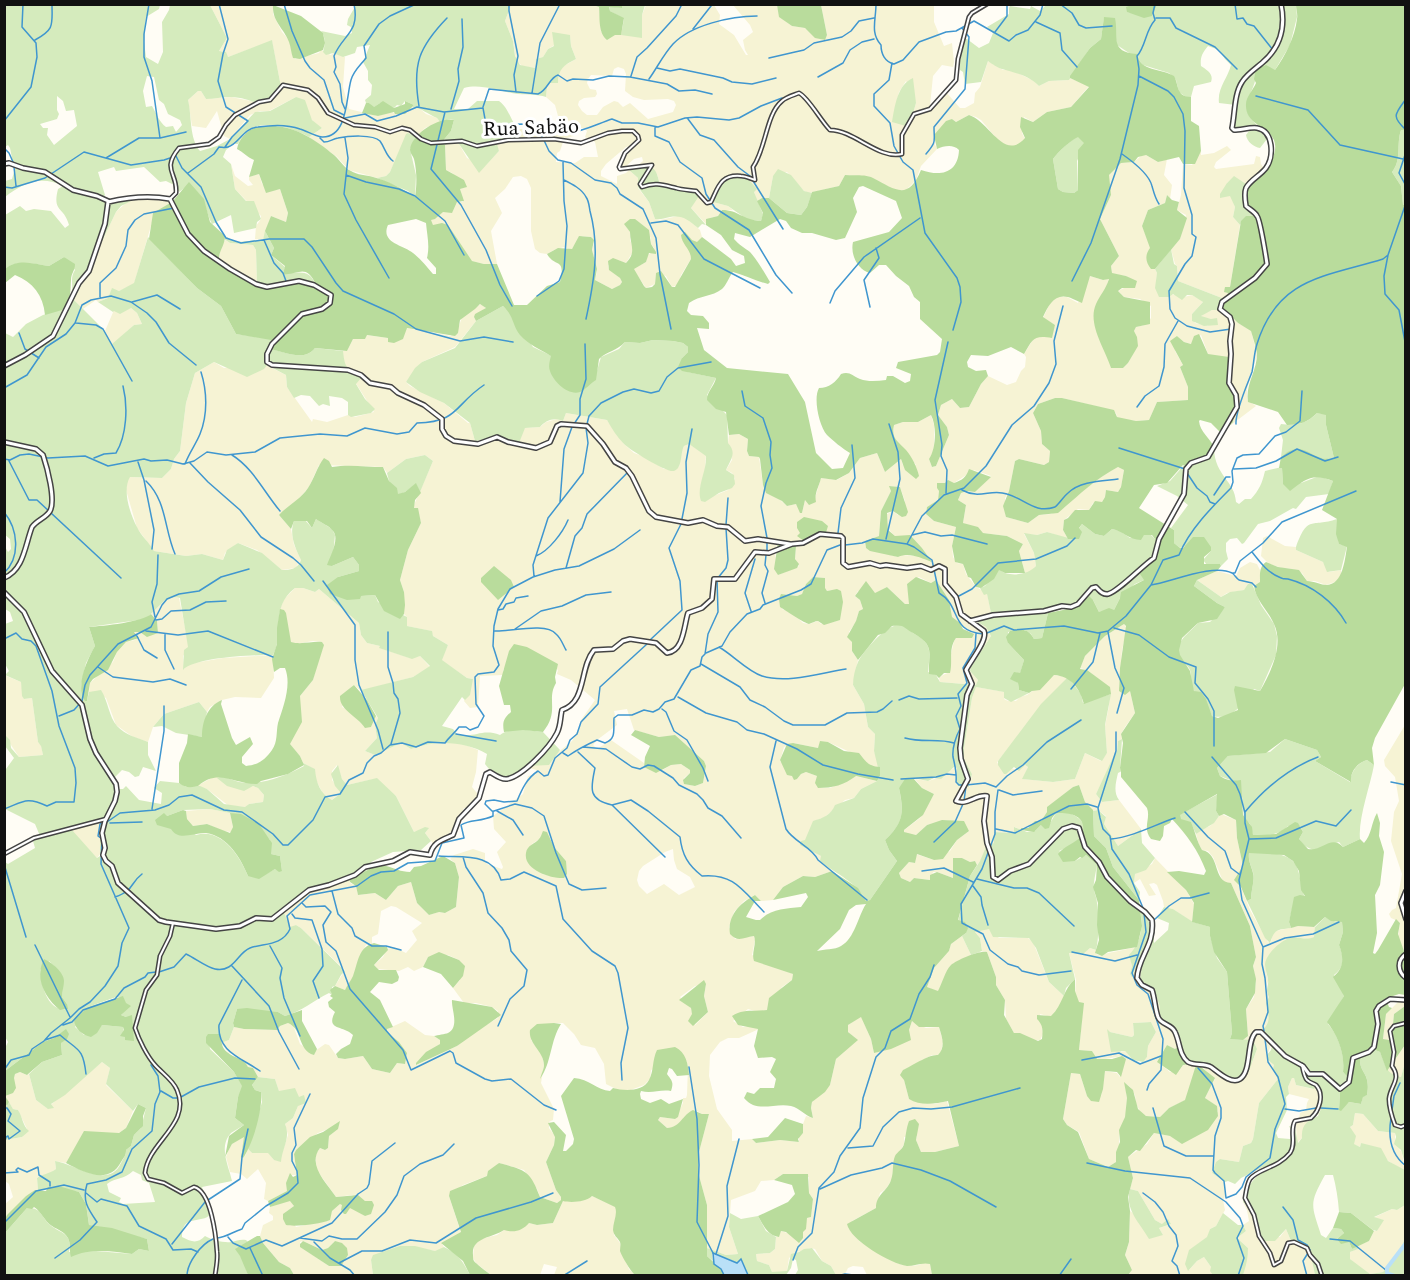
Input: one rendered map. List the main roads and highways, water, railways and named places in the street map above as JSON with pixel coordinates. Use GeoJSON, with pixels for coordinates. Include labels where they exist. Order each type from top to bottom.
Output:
{"type":"FeatureCollection","features":[{"type":"Feature","properties":{"kind":"water"},"geometry":{"type":"Polygon","coordinates":[[[713,1253],[737,1263],[741,1259],[748,1275],[724,1275],[721,1269],[714,1264],[713,1253]]]}},
{"type":"Feature","properties":{"kind":"waterway"},"geometry":{"type":"LineString","coordinates":[[4,121],[31,87],[37,57],[36,43],[22,27],[23,4]]}},
{"type":"Feature","properties":{"kind":"waterway"},"geometry":{"type":"LineString","coordinates":[[35,40],[46,33],[51,26],[52,4]]}},
{"type":"Feature","properties":{"kind":"waterway"},"geometry":{"type":"LineString","coordinates":[[149,4],[144,34],[144,57],[152,81],[160,138]]}},
{"type":"Feature","properties":{"kind":"waterway"},"geometry":{"type":"LineString","coordinates":[[219,4],[228,39],[218,81],[226,107],[248,121],[225,147]]}},
{"type":"Feature","properties":{"kind":"waterway"},"geometry":{"type":"LineString","coordinates":[[284,4],[292,31],[305,61],[324,80],[334,110],[344,115]]}},
{"type":"Feature","properties":{"kind":"waterway"},"geometry":{"type":"LineString","coordinates":[[345,109],[340,84],[334,72],[336,67],[334,56],[353,27],[354,4]]}},
{"type":"Feature","properties":{"kind":"waterway"},"geometry":{"type":"LineString","coordinates":[[188,173],[214,154],[219,147],[232,145],[253,128],[274,125],[290,126],[316,136],[331,136],[341,124],[352,77],[366,58],[364,46],[379,24],[390,16],[416,4]]}},
{"type":"Feature","properties":{"kind":"waterway"},"geometry":{"type":"LineString","coordinates":[[509,4],[518,56],[514,75],[516,92]]}},
{"type":"Feature","properties":{"kind":"waterway"},"geometry":{"type":"LineString","coordinates":[[532,93],[540,43],[560,4]]}},
{"type":"Feature","properties":{"kind":"waterway"},"geometry":{"type":"LineString","coordinates":[[631,76],[637,57],[676,16],[682,4]]}},
{"type":"Feature","properties":{"kind":"waterway"},"geometry":{"type":"LineString","coordinates":[[693,29],[714,4]]}},
{"type":"Feature","properties":{"kind":"waterway"},"geometry":{"type":"LineString","coordinates":[[876,4],[874,26],[876,36],[884,57],[894,64],[903,60],[919,42],[946,32],[956,31],[974,21],[1009,41],[1028,30],[1040,15],[1043,4]]}},
{"type":"Feature","properties":{"kind":"waterway"},"geometry":{"type":"LineString","coordinates":[[995,32],[1007,16],[1007,4]]}},
{"type":"Feature","properties":{"kind":"waterway"},"geometry":{"type":"LineString","coordinates":[[1060,4],[1072,13],[1079,25],[1086,28],[1112,26]]}},
{"type":"Feature","properties":{"kind":"waterway"},"geometry":{"type":"LineString","coordinates":[[1072,281],[1091,243],[1120,159],[1138,85],[1137,56],[1155,20],[1153,13],[1155,4]]}},
{"type":"Feature","properties":{"kind":"waterway"},"geometry":{"type":"LineString","coordinates":[[1235,4],[1237,19],[1243,18],[1247,24],[1254,26],[1273,50]]}},
{"type":"Feature","properties":{"kind":"waterway"},"geometry":{"type":"LineString","coordinates":[[649,79],[666,53],[681,37],[712,23],[757,16]]}},
{"type":"Feature","properties":{"kind":"waterway"},"geometry":{"type":"LineString","coordinates":[[419,106],[416,79],[420,57],[430,38],[447,18]]}},
{"type":"Feature","properties":{"kind":"waterway"},"geometry":{"type":"LineString","coordinates":[[769,58],[804,50],[814,43],[842,37],[859,21],[874,18]]}},
{"type":"Feature","properties":{"kind":"waterway"},"geometry":{"type":"LineString","coordinates":[[1156,18],[1170,18],[1176,28],[1215,47],[1237,69]]}},
{"type":"Feature","properties":{"kind":"waterway"},"geometry":{"type":"LineString","coordinates":[[451,109],[459,81],[458,69],[463,47],[462,19]]}},
{"type":"Feature","properties":{"kind":"waterway"},"geometry":{"type":"LineString","coordinates":[[1036,22],[1060,33],[1062,50],[1077,67]]}},
{"type":"Feature","properties":{"kind":"waterway"},"geometry":{"type":"LineString","coordinates":[[926,154],[934,141],[934,127],[965,89],[969,37],[962,28]]}},
{"type":"Feature","properties":{"kind":"waterway"},"geometry":{"type":"LineString","coordinates":[[818,77],[843,63],[850,50],[862,42],[874,39]]}},
{"type":"Feature","properties":{"kind":"waterway"},"geometry":{"type":"LineString","coordinates":[[892,63],[889,80],[874,94],[874,106],[890,123],[894,146],[903,162],[913,170],[925,233],[957,278],[961,302],[953,330]]}},
{"type":"Feature","properties":{"kind":"waterway"},"geometry":{"type":"LineString","coordinates":[[657,68],[670,71],[680,69],[732,82],[752,84],[776,78]]}},
{"type":"Feature","properties":{"kind":"waterway"},"geometry":{"type":"LineString","coordinates":[[483,107],[489,89],[538,94],[558,75],[567,81],[593,80],[609,76],[630,77],[667,84],[679,91],[695,90],[712,94]]}},
{"type":"Feature","properties":{"kind":"waterway"},"geometry":{"type":"LineString","coordinates":[[1139,76],[1168,91],[1183,114],[1184,188],[1192,215],[1192,234],[1196,237],[1192,256],[1169,291],[1170,309],[1175,318],[1187,326],[1210,332],[1231,329]]}},
{"type":"Feature","properties":{"kind":"waterway"},"geometry":{"type":"LineString","coordinates":[[1256,96],[1308,110],[1340,145],[1403,159]]}},
{"type":"Feature","properties":{"kind":"waterway"},"geometry":{"type":"LineString","coordinates":[[483,108],[485,119],[490,124],[540,123],[548,129],[566,133],[612,119],[622,123],[658,127],[685,118],[729,120],[739,118],[782,98]]}},
{"type":"Feature","properties":{"kind":"waterway"},"geometry":{"type":"LineString","coordinates":[[1406,99],[1396,115],[1406,130]]}},
{"type":"Feature","properties":{"kind":"waterway"},"geometry":{"type":"LineString","coordinates":[[345,118],[365,114],[377,121],[417,107],[444,112],[483,108]]}},
{"type":"Feature","properties":{"kind":"waterway"},"geometry":{"type":"LineString","coordinates":[[445,112],[431,169],[461,205],[486,250],[500,285],[512,306]]}},
{"type":"Feature","properties":{"kind":"waterway"},"geometry":{"type":"LineString","coordinates":[[688,119],[700,135],[714,140],[738,167],[750,176],[783,229]]}},
{"type":"Feature","properties":{"kind":"waterway"},"geometry":{"type":"LineString","coordinates":[[527,125],[542,136],[549,151],[558,160],[571,163],[595,180],[611,183],[620,194],[643,209],[656,238],[660,274],[671,329]]}},
{"type":"Feature","properties":{"kind":"waterway"},"geometry":{"type":"LineString","coordinates":[[655,127],[655,136],[669,142],[680,162],[702,178],[706,194],[715,208],[749,230],[776,275],[792,293]]}},
{"type":"Feature","properties":{"kind":"waterway"},"geometry":{"type":"LineString","coordinates":[[106,158],[139,138],[160,138],[186,132]]}},
{"type":"Feature","properties":{"kind":"waterway"},"geometry":{"type":"LineString","coordinates":[[320,138],[324,142],[354,136],[377,139],[393,161]]}},
{"type":"Feature","properties":{"kind":"waterway"},"geometry":{"type":"LineString","coordinates":[[345,138],[348,158],[344,194],[389,278]]}},
{"type":"Feature","properties":{"kind":"waterway"},"geometry":{"type":"LineString","coordinates":[[4,148],[13,162]]}},
{"type":"Feature","properties":{"kind":"waterway"},"geometry":{"type":"LineString","coordinates":[[4,187],[12,188],[45,178],[84,152],[131,165],[176,156],[182,168],[201,187],[216,222],[226,238],[241,243],[269,239],[304,239],[343,291],[394,314],[416,329],[460,341],[484,337],[513,342]]}},
{"type":"Feature","properties":{"kind":"waterway"},"geometry":{"type":"LineString","coordinates":[[1406,152],[1399,173],[1406,186]]}},
{"type":"Feature","properties":{"kind":"waterway"},"geometry":{"type":"LineString","coordinates":[[1122,154],[1144,172],[1159,204]]}},
{"type":"Feature","properties":{"kind":"waterway"},"geometry":{"type":"LineString","coordinates":[[537,296],[559,281],[564,269],[567,226],[563,162]]}},
{"type":"Feature","properties":{"kind":"waterway"},"geometry":{"type":"LineString","coordinates":[[14,167],[16,186]]}},
{"type":"Feature","properties":{"kind":"waterway"},"geometry":{"type":"LineString","coordinates":[[346,175],[399,189],[415,196],[445,221],[464,255]]}},
{"type":"Feature","properties":{"kind":"waterway"},"geometry":{"type":"LineString","coordinates":[[564,180],[584,194],[593,225],[595,265],[586,319]]}},
{"type":"Feature","properties":{"kind":"waterway"},"geometry":{"type":"LineString","coordinates":[[1406,203],[1388,255],[1384,276],[1385,294],[1399,310],[1406,347]]}},
{"type":"Feature","properties":{"kind":"waterway"},"geometry":{"type":"LineString","coordinates":[[100,297],[100,283],[116,268],[126,246],[128,230],[135,220],[144,214],[174,208]]}},
{"type":"Feature","properties":{"kind":"waterway"},"geometry":{"type":"LineString","coordinates":[[830,303],[835,291],[864,257],[920,218]]}},
{"type":"Feature","properties":{"kind":"waterway"},"geometry":{"type":"LineString","coordinates":[[651,223],[666,221],[678,225],[704,259],[760,288]]}},
{"type":"Feature","properties":{"kind":"waterway"},"geometry":{"type":"LineString","coordinates":[[264,240],[274,263],[283,273],[286,281]]}},
{"type":"Feature","properties":{"kind":"waterway"},"geometry":{"type":"LineString","coordinates":[[870,307],[864,280],[879,258],[876,248]]}},
{"type":"Feature","properties":{"kind":"waterway"},"geometry":{"type":"LineString","coordinates":[[1236,424],[1239,406],[1252,372],[1257,344],[1266,322],[1277,305],[1291,292],[1306,283],[1383,259],[1388,255]]}},
{"type":"Feature","properties":{"kind":"waterway"},"geometry":{"type":"LineString","coordinates":[[132,302],[157,295],[180,309]]}},
{"type":"Feature","properties":{"kind":"waterway"},"geometry":{"type":"LineString","coordinates":[[4,388],[27,375],[46,347],[66,334],[75,323],[82,305],[91,300],[111,296],[131,302],[147,313],[156,322],[169,343],[196,365]]}},
{"type":"Feature","properties":{"kind":"waterway"},"geometry":{"type":"LineString","coordinates":[[907,544],[922,516],[944,495],[964,488],[986,466],[1012,425],[1034,406],[1049,383],[1056,364],[1054,341],[1063,306]]}},
{"type":"Feature","properties":{"kind":"waterway"},"geometry":{"type":"LineString","coordinates":[[1137,407],[1145,396],[1159,386],[1164,367],[1165,344],[1178,321]]}},
{"type":"Feature","properties":{"kind":"waterway"},"geometry":{"type":"LineString","coordinates":[[76,323],[96,325],[103,329],[132,381]]}},
{"type":"Feature","properties":{"kind":"waterway"},"geometry":{"type":"LineString","coordinates":[[19,333],[25,349],[39,358]]}},
{"type":"Feature","properties":{"kind":"waterway"},"geometry":{"type":"LineString","coordinates":[[946,493],[947,470],[941,456],[942,445],[935,400],[948,342]]}},
{"type":"Feature","properties":{"kind":"waterway"},"geometry":{"type":"LineString","coordinates":[[560,502],[564,449],[572,427],[580,415],[580,399],[586,379],[585,344]]}},
{"type":"Feature","properties":{"kind":"waterway"},"geometry":{"type":"LineString","coordinates":[[534,576],[533,565],[548,518],[583,473],[588,443],[586,428],[589,416],[601,403],[623,392],[634,389],[651,393],[659,391],[667,377],[678,368],[711,362]]}},
{"type":"Feature","properties":{"kind":"waterway"},"geometry":{"type":"LineString","coordinates":[[185,464],[200,434],[204,419],[205,395],[201,372]]}},
{"type":"Feature","properties":{"kind":"waterway"},"geometry":{"type":"LineString","coordinates":[[4,459],[10,460],[29,454],[48,458],[85,456],[108,466],[144,459],[167,460],[183,464],[194,461],[207,452],[226,455],[255,452],[280,438],[320,434],[347,436],[365,428],[397,434],[409,432],[417,423],[431,422],[449,416],[484,385]]}},
{"type":"Feature","properties":{"kind":"waterway"},"geometry":{"type":"LineString","coordinates":[[94,458],[116,453],[120,446],[126,402],[123,386]]}},
{"type":"Feature","properties":{"kind":"waterway"},"geometry":{"type":"LineString","coordinates":[[742,391],[745,406],[763,418],[771,442],[772,468],[761,506],[767,538]]}},
{"type":"Feature","properties":{"kind":"waterway"},"geometry":{"type":"LineString","coordinates":[[987,633],[1004,626],[1014,630],[1064,626],[1098,633],[1108,631],[1126,616],[1151,585],[1163,560],[1179,555],[1195,528],[1231,488],[1232,471],[1237,458],[1243,455],[1259,454],[1275,436],[1286,432],[1300,421],[1302,391]]}},
{"type":"Feature","properties":{"kind":"waterway"},"geometry":{"type":"LineString","coordinates":[[886,539],[900,479],[898,452],[889,424]]}},
{"type":"Feature","properties":{"kind":"waterway"},"geometry":{"type":"LineString","coordinates":[[650,640],[682,610],[680,581],[669,548],[681,524],[687,493],[686,462],[692,429]]}},
{"type":"Feature","properties":{"kind":"waterway"},"geometry":{"type":"LineString","coordinates":[[838,533],[841,508],[855,478],[852,445]]}},
{"type":"Feature","properties":{"kind":"waterway"},"geometry":{"type":"LineString","coordinates":[[1119,448],[1185,469]]}},
{"type":"Feature","properties":{"kind":"waterway"},"geometry":{"type":"LineString","coordinates":[[1234,469],[1256,468],[1276,461],[1297,449],[1325,461],[1338,457]]}},
{"type":"Feature","properties":{"kind":"waterway"},"geometry":{"type":"LineString","coordinates":[[232,455],[252,473],[280,511]]}},
{"type":"Feature","properties":{"kind":"waterway"},"geometry":{"type":"LineString","coordinates":[[9,461],[29,500],[37,500],[121,578]]}},
{"type":"Feature","properties":{"kind":"waterway"},"geometry":{"type":"LineString","coordinates":[[138,462],[154,530],[152,549]]}},
{"type":"Feature","properties":{"kind":"waterway"},"geometry":{"type":"LineString","coordinates":[[190,463],[240,510],[261,537],[293,558],[314,581]]}},
{"type":"Feature","properties":{"kind":"waterway"},"geometry":{"type":"LineString","coordinates":[[566,568],[575,536],[582,528],[587,514],[628,472]]}},
{"type":"Feature","properties":{"kind":"waterway"},"geometry":{"type":"LineString","coordinates":[[1187,473],[1197,488],[1207,496],[1210,502],[1215,504]]}},
{"type":"Feature","properties":{"kind":"waterway"},"geometry":{"type":"LineString","coordinates":[[1214,495],[1226,477],[1230,477]]}},
{"type":"Feature","properties":{"kind":"waterway"},"geometry":{"type":"LineString","coordinates":[[962,490],[974,494],[1001,493],[1036,507],[1048,509],[1055,507],[1079,486],[1118,479]]}},
{"type":"Feature","properties":{"kind":"waterway"},"geometry":{"type":"LineString","coordinates":[[146,481],[162,506],[175,554]]}},
{"type":"Feature","properties":{"kind":"waterway"},"geometry":{"type":"LineString","coordinates":[[1233,573],[1240,561],[1263,543],[1282,522],[1356,491]]}},
{"type":"Feature","properties":{"kind":"waterway"},"geometry":{"type":"LineString","coordinates":[[726,525],[728,498]]}},
{"type":"Feature","properties":{"kind":"waterway"},"geometry":{"type":"LineString","coordinates":[[4,512],[12,526],[16,543],[13,559],[4,573]]}},
{"type":"Feature","properties":{"kind":"waterway"},"geometry":{"type":"LineString","coordinates":[[536,556],[555,541],[568,520]]}},
{"type":"Feature","properties":{"kind":"waterway"},"geometry":{"type":"LineString","coordinates":[[563,753],[568,756],[597,740],[605,743],[609,741],[614,733],[614,718],[618,715],[632,715],[644,710],[653,712],[659,709],[665,702],[674,699],[691,670],[700,666],[705,654],[708,634],[718,612],[717,579],[726,568],[728,560],[726,528]]}},
{"type":"Feature","properties":{"kind":"waterway"},"geometry":{"type":"LineString","coordinates":[[107,822],[120,813],[155,810],[169,805],[179,797],[192,795],[224,810],[242,812],[273,834],[283,845],[288,845],[313,820],[325,797],[340,794],[349,780],[363,773],[367,763],[390,745],[402,743],[416,747],[428,742],[445,743],[459,727],[466,727],[470,730],[478,727],[484,716],[476,704],[475,677],[478,674],[494,672],[499,665],[493,646],[494,626],[498,609],[510,589],[533,577],[579,566],[614,549],[640,530]]}},
{"type":"Feature","properties":{"kind":"waterway"},"geometry":{"type":"LineString","coordinates":[[912,535],[925,532],[941,536],[952,535],[987,544]]}},
{"type":"Feature","properties":{"kind":"waterway"},"geometry":{"type":"LineString","coordinates":[[957,597],[972,589],[998,563],[1036,559],[1067,546],[1075,538]]}},
{"type":"Feature","properties":{"kind":"waterway"},"geometry":{"type":"LineString","coordinates":[[845,545],[873,539],[914,547],[932,560],[939,593],[951,605],[960,624],[965,629],[984,634]]}},
{"type":"Feature","properties":{"kind":"waterway"},"geometry":{"type":"LineString","coordinates":[[767,542],[767,551]]}},
{"type":"Feature","properties":{"kind":"waterway"},"geometry":{"type":"LineString","coordinates":[[706,653],[722,646],[730,632],[747,614],[811,584],[827,550],[840,545]]}},
{"type":"Feature","properties":{"kind":"waterway"},"geometry":{"type":"LineString","coordinates":[[1252,552],[1275,575],[1306,585],[1329,601],[1346,623]]}},
{"type":"Feature","properties":{"kind":"waterway"},"geometry":{"type":"LineString","coordinates":[[155,617],[152,602],[157,584],[158,555]]}},
{"type":"Feature","properties":{"kind":"waterway"},"geometry":{"type":"LineString","coordinates":[[765,603],[762,593],[768,571],[765,565],[766,555]]}},
{"type":"Feature","properties":{"kind":"waterway"},"geometry":{"type":"LineString","coordinates":[[751,611],[745,593],[755,559]]}},
{"type":"Feature","properties":{"kind":"waterway"},"geometry":{"type":"LineString","coordinates":[[59,716],[74,710],[82,701],[85,685],[90,675],[118,644],[151,627],[167,599],[179,594],[199,591],[221,577],[249,569]]}},
{"type":"Feature","properties":{"kind":"waterway"},"geometry":{"type":"LineString","coordinates":[[1151,585],[1215,570],[1232,573],[1239,580],[1252,583],[1256,587]]}},
{"type":"Feature","properties":{"kind":"waterway"},"geometry":{"type":"LineString","coordinates":[[323,581],[355,625],[355,660],[359,685],[378,730],[383,749]]}},
{"type":"Feature","properties":{"kind":"waterway"},"geometry":{"type":"LineString","coordinates":[[515,629],[541,611],[562,606],[586,595],[611,592]]}},
{"type":"Feature","properties":{"kind":"waterway"},"geometry":{"type":"LineString","coordinates":[[498,610],[514,602],[516,598],[528,596]]}},
{"type":"Feature","properties":{"kind":"waterway"},"geometry":{"type":"LineString","coordinates":[[156,620],[162,619],[171,611],[190,610],[206,602],[226,601]]}},
{"type":"Feature","properties":{"kind":"waterway"},"geometry":{"type":"LineString","coordinates":[[495,631],[527,628],[551,630],[558,636],[566,650]]}},
{"type":"Feature","properties":{"kind":"waterway"},"geometry":{"type":"LineString","coordinates":[[1114,628],[1139,635],[1169,657],[1196,667],[1195,683],[1214,711],[1214,746]]}},
{"type":"Feature","properties":{"kind":"waterway"},"geometry":{"type":"LineString","coordinates":[[146,631],[178,635],[208,631],[273,657]]}},
{"type":"Feature","properties":{"kind":"waterway"},"geometry":{"type":"LineString","coordinates":[[388,632],[388,667],[400,713],[391,744]]}},
{"type":"Feature","properties":{"kind":"waterway"},"geometry":{"type":"LineString","coordinates":[[1108,632],[1115,668],[1124,688],[1117,713]]}},
{"type":"Feature","properties":{"kind":"waterway"},"geometry":{"type":"LineString","coordinates":[[4,639],[16,633],[36,646],[52,691],[59,726],[75,768],[76,783],[74,802],[56,802],[47,806],[34,801],[25,801],[4,809]]}},
{"type":"Feature","properties":{"kind":"waterway"},"geometry":{"type":"LineString","coordinates":[[1071,689],[1093,662],[1100,633]]}},
{"type":"Feature","properties":{"kind":"waterway"},"geometry":{"type":"LineString","coordinates":[[165,634],[165,650],[174,669]]}},
{"type":"Feature","properties":{"kind":"waterway"},"geometry":{"type":"LineString","coordinates":[[963,785],[956,782],[953,750],[960,729],[956,716],[961,706],[958,694],[967,683],[963,668],[975,648],[976,634]]}},
{"type":"Feature","properties":{"kind":"waterway"},"geometry":{"type":"LineString","coordinates":[[137,636],[144,650],[157,658]]}},
{"type":"Feature","properties":{"kind":"waterway"},"geometry":{"type":"LineString","coordinates":[[492,811],[485,804],[486,801],[517,801],[525,784],[534,774],[538,771],[544,776],[548,775],[555,758],[567,748],[570,740],[577,734],[581,722],[598,704],[600,687],[647,644]]}},
{"type":"Feature","properties":{"kind":"waterway"},"geometry":{"type":"LineString","coordinates":[[719,647],[751,670],[772,678],[804,677],[846,669]]}},
{"type":"Feature","properties":{"kind":"waterway"},"geometry":{"type":"LineString","coordinates":[[701,664],[740,687],[750,700],[793,725],[825,725],[847,713],[877,712],[892,701]]}},
{"type":"Feature","properties":{"kind":"waterway"},"geometry":{"type":"LineString","coordinates":[[98,667],[113,677],[153,682],[170,679],[186,685]]}},
{"type":"Feature","properties":{"kind":"waterway"},"geometry":{"type":"LineString","coordinates":[[899,700],[909,696],[919,699],[957,698]]}},
{"type":"Feature","properties":{"kind":"waterway"},"geometry":{"type":"LineString","coordinates":[[678,697],[706,713],[737,722],[747,730],[764,734],[797,749],[823,765],[893,780]]}},
{"type":"Feature","properties":{"kind":"waterway"},"geometry":{"type":"LineString","coordinates":[[152,809],[164,731],[164,706]]}},
{"type":"Feature","properties":{"kind":"waterway"},"geometry":{"type":"LineString","coordinates":[[662,709],[666,712],[674,731],[687,740],[708,781]]}},
{"type":"Feature","properties":{"kind":"waterway"},"geometry":{"type":"LineString","coordinates":[[996,787],[1047,742],[1081,720]]}},
{"type":"Feature","properties":{"kind":"waterway"},"geometry":{"type":"LineString","coordinates":[[1116,732],[1116,751],[1098,808],[1103,829],[1110,836],[1112,849],[1129,874],[1143,908]]}},
{"type":"Feature","properties":{"kind":"waterway"},"geometry":{"type":"LineString","coordinates":[[456,734],[496,741]]}},
{"type":"Feature","properties":{"kind":"waterway"},"geometry":{"type":"LineString","coordinates":[[905,738],[954,743]]}},
{"type":"Feature","properties":{"kind":"waterway"},"geometry":{"type":"LineString","coordinates":[[776,741],[770,767],[786,829],[818,860],[867,900]]}},
{"type":"Feature","properties":{"kind":"waterway"},"geometry":{"type":"LineString","coordinates":[[583,747],[606,749],[632,767],[640,769],[648,765],[654,766],[673,778],[679,785],[697,794],[708,808],[722,816],[741,838]]}},
{"type":"Feature","properties":{"kind":"waterway"},"geometry":{"type":"LineString","coordinates":[[578,752],[595,768],[592,787],[598,800],[612,805],[665,857]]}},
{"type":"Feature","properties":{"kind":"waterway"},"geometry":{"type":"LineString","coordinates":[[1212,757],[1236,785],[1245,813],[1249,839],[1239,880],[1242,900],[1263,947],[1262,964],[1268,1012],[1263,1026],[1264,1031]]}},
{"type":"Feature","properties":{"kind":"waterway"},"geometry":{"type":"LineString","coordinates":[[1245,812],[1278,780],[1318,757]]}},
{"type":"Feature","properties":{"kind":"waterway"},"geometry":{"type":"LineString","coordinates":[[901,779],[956,775]]}},
{"type":"Feature","properties":{"kind":"waterway"},"geometry":{"type":"LineString","coordinates":[[1391,782],[1406,785]]}},
{"type":"Feature","properties":{"kind":"waterway"},"geometry":{"type":"LineString","coordinates":[[966,785],[985,783],[996,787]]}},
{"type":"Feature","properties":{"kind":"waterway"},"geometry":{"type":"LineString","coordinates":[[964,801],[966,786]]}},
{"type":"Feature","properties":{"kind":"waterway"},"geometry":{"type":"LineString","coordinates":[[998,790],[995,834],[982,869],[961,904],[962,923],[983,934],[990,950],[1008,964],[1022,971],[1039,975],[1071,971]]}},
{"type":"Feature","properties":{"kind":"waterway"},"geometry":{"type":"LineString","coordinates":[[999,790],[1013,795],[1042,791]]}},
{"type":"Feature","properties":{"kind":"waterway"},"geometry":{"type":"LineString","coordinates":[[612,805],[631,800],[648,811],[680,837],[684,854],[689,864],[697,872],[702,876],[722,877],[737,885],[764,912]]}},
{"type":"Feature","properties":{"kind":"waterway"},"geometry":{"type":"LineString","coordinates":[[494,811],[515,804],[532,808],[544,816],[569,884],[582,890],[606,888]]}},
{"type":"Feature","properties":{"kind":"waterway"},"geometry":{"type":"LineString","coordinates":[[934,842],[955,822],[963,804]]}},
{"type":"Feature","properties":{"kind":"waterway"},"geometry":{"type":"LineString","coordinates":[[996,829],[1015,833],[1069,806],[1087,804],[1097,807]]}},
{"type":"Feature","properties":{"kind":"waterway"},"geometry":{"type":"LineString","coordinates":[[1250,839],[1276,838],[1316,821],[1336,826],[1351,810]]}},
{"type":"Feature","properties":{"kind":"waterway"},"geometry":{"type":"LineString","coordinates":[[159,972],[174,967],[186,954],[212,968],[227,968],[250,948],[278,941],[287,934],[290,929],[287,916],[310,895],[357,886],[371,876],[394,871],[408,863],[435,861],[442,843],[464,838],[461,825],[493,816],[493,811]]}},
{"type":"Feature","properties":{"kind":"waterway"},"geometry":{"type":"LineString","coordinates":[[497,811],[513,820],[523,835]]}},
{"type":"Feature","properties":{"kind":"waterway"},"geometry":{"type":"LineString","coordinates":[[1185,812],[1208,837],[1225,851],[1231,868],[1239,874]]}},
{"type":"Feature","properties":{"kind":"waterway"},"geometry":{"type":"LineString","coordinates":[[1111,839],[1175,818]]}},
{"type":"Feature","properties":{"kind":"waterway"},"geometry":{"type":"LineString","coordinates":[[4,1070],[11,1060],[29,1055],[32,1049],[90,1002],[105,986],[118,966],[122,943],[129,928],[101,864],[102,839],[98,836],[100,824],[103,822]]}},
{"type":"Feature","properties":{"kind":"waterway"},"geometry":{"type":"LineString","coordinates":[[110,823],[142,822]]}},
{"type":"Feature","properties":{"kind":"waterway"},"geometry":{"type":"LineString","coordinates":[[439,856],[467,857],[484,861],[497,871],[501,880],[510,879],[524,872],[556,886],[563,919],[592,951],[615,966],[618,973],[628,1028],[621,1063],[622,1080]]}},
{"type":"Feature","properties":{"kind":"waterway"},"geometry":{"type":"LineString","coordinates":[[463,857],[466,867],[483,893],[488,913],[502,928],[509,940],[511,951],[527,970],[524,986],[510,999],[498,1026]]}},
{"type":"Feature","properties":{"kind":"waterway"},"geometry":{"type":"LineString","coordinates":[[4,864],[26,937]]}},
{"type":"Feature","properties":{"kind":"waterway"},"geometry":{"type":"LineString","coordinates":[[922,871],[944,868],[973,882]]}},
{"type":"Feature","properties":{"kind":"waterway"},"geometry":{"type":"LineString","coordinates":[[115,897],[129,889],[142,874]]}},
{"type":"Feature","properties":{"kind":"waterway"},"geometry":{"type":"LineString","coordinates":[[977,879],[1014,888],[1027,888],[1039,893],[1074,926]]}},
{"type":"Feature","properties":{"kind":"waterway"},"geometry":{"type":"LineString","coordinates":[[973,886],[981,897],[988,925]]}},
{"type":"Feature","properties":{"kind":"waterway"},"geometry":{"type":"LineString","coordinates":[[332,891],[338,914],[352,928],[355,936],[372,946],[386,946],[401,950]]}},
{"type":"Feature","properties":{"kind":"waterway"},"geometry":{"type":"LineString","coordinates":[[1154,920],[1181,898],[1209,893]]}},
{"type":"Feature","properties":{"kind":"waterway"},"geometry":{"type":"LineString","coordinates":[[302,903],[306,907],[325,906],[331,912],[323,925],[326,942],[336,951],[350,989],[403,1050],[411,1070],[450,1051],[456,1063],[485,1079],[492,1081],[511,1079],[544,1105],[556,1110]]}},
{"type":"Feature","properties":{"kind":"waterway"},"geometry":{"type":"LineString","coordinates":[[1144,913],[1146,932],[1132,973],[1137,985],[1148,994],[1163,1039],[1161,1070],[1149,1084],[1147,1090]]}},
{"type":"Feature","properties":{"kind":"waterway"},"geometry":{"type":"LineString","coordinates":[[292,914],[295,918],[312,920],[322,949],[323,966],[313,981],[319,998]]}},
{"type":"Feature","properties":{"kind":"waterway"},"geometry":{"type":"LineString","coordinates":[[1263,947],[1285,938],[1313,934],[1339,922]]}},
{"type":"Feature","properties":{"kind":"waterway"},"geometry":{"type":"LineString","coordinates":[[35,945],[70,1017]]}},
{"type":"Feature","properties":{"kind":"waterway"},"geometry":{"type":"LineString","coordinates":[[270,946],[282,968],[280,978],[284,998],[300,1036]]}},
{"type":"Feature","properties":{"kind":"waterway"},"geometry":{"type":"LineString","coordinates":[[1072,952],[1115,961],[1137,955]]}},
{"type":"Feature","properties":{"kind":"waterway"},"geometry":{"type":"LineString","coordinates":[[793,1260],[798,1247],[812,1233],[819,1188],[834,1172],[840,1156],[860,1128],[863,1098],[876,1057],[885,1048],[891,1031],[910,1019],[919,994],[930,977],[934,965]]}},
{"type":"Feature","properties":{"kind":"waterway"},"geometry":{"type":"LineString","coordinates":[[232,966],[269,1006],[279,1032],[299,1069]]}},
{"type":"Feature","properties":{"kind":"waterway"},"geometry":{"type":"LineString","coordinates":[[63,1025],[72,1022],[83,1010],[115,999],[124,988],[145,977],[148,973],[156,972]]}},
{"type":"Feature","properties":{"kind":"waterway"},"geometry":{"type":"LineString","coordinates":[[242,980],[219,1025],[219,1034],[226,1048],[260,1071]]}},
{"type":"Feature","properties":{"kind":"waterway"},"geometry":{"type":"LineString","coordinates":[[45,1040],[60,1035],[75,1047],[81,1054],[86,1074]]}},
{"type":"Feature","properties":{"kind":"waterway"},"geometry":{"type":"LineString","coordinates":[[1226,1198],[1236,1194],[1246,1177],[1270,1158],[1275,1129],[1285,1104],[1278,1077],[1268,1062],[1265,1039]]}},
{"type":"Feature","properties":{"kind":"waterway"},"geometry":{"type":"LineString","coordinates":[[1082,1060],[1119,1053],[1140,1064],[1161,1056]]}},
{"type":"Feature","properties":{"kind":"waterway"},"geometry":{"type":"LineString","coordinates":[[55,1258],[80,1240],[97,1222],[87,1204],[85,1195],[87,1184],[106,1180],[122,1172],[132,1149],[152,1131],[155,1104],[160,1092],[158,1076],[151,1065]]}},
{"type":"Feature","properties":{"kind":"waterway"},"geometry":{"type":"LineString","coordinates":[[689,1067],[697,1119],[699,1165],[697,1222],[713,1253]]}},
{"type":"Feature","properties":{"kind":"waterway"},"geometry":{"type":"LineString","coordinates":[[1198,1068],[1212,1084],[1221,1108],[1221,1118],[1215,1136],[1213,1170],[1224,1181],[1226,1198]]}},
{"type":"Feature","properties":{"kind":"waterway"},"geometry":{"type":"LineString","coordinates":[[181,1097],[199,1087],[235,1078],[255,1079]]}},
{"type":"Feature","properties":{"kind":"waterway"},"geometry":{"type":"LineString","coordinates":[[1392,1110],[1394,1096],[1400,1083]]}},
{"type":"Feature","properties":{"kind":"waterway"},"geometry":{"type":"LineString","coordinates":[[848,1148],[873,1146],[883,1127],[899,1112],[913,1108],[952,1107],[1020,1088]]}},
{"type":"Feature","properties":{"kind":"waterway"},"geometry":{"type":"LineString","coordinates":[[161,1091],[177,1098]]}},
{"type":"Feature","properties":{"kind":"waterway"},"geometry":{"type":"LineString","coordinates":[[217,1238],[242,1229],[245,1223],[266,1206],[288,1193],[298,1183],[297,1171],[292,1161],[292,1153],[296,1145],[294,1128],[310,1094]]}},
{"type":"Feature","properties":{"kind":"waterway"},"geometry":{"type":"LineString","coordinates":[[4,1108],[7,1108],[11,1114],[8,1121],[20,1131],[9,1139],[8,1136],[6,1137],[4,1145]]}},
{"type":"Feature","properties":{"kind":"waterway"},"geometry":{"type":"LineString","coordinates":[[1153,1108],[1164,1146],[1186,1156],[1214,1156]]}},
{"type":"Feature","properties":{"kind":"waterway"},"geometry":{"type":"LineString","coordinates":[[1285,1109],[1299,1111],[1316,1108]]}},
{"type":"Feature","properties":{"kind":"waterway"},"geometry":{"type":"LineString","coordinates":[[1321,1108],[1338,1109]]}},
{"type":"Feature","properties":{"kind":"waterway"},"geometry":{"type":"LineString","coordinates":[[1391,1118],[1391,1144],[1396,1156],[1406,1166]]}},
{"type":"Feature","properties":{"kind":"waterway"},"geometry":{"type":"LineString","coordinates":[[208,1200],[240,1179],[248,1129]]}},
{"type":"Feature","properties":{"kind":"waterway"},"geometry":{"type":"LineString","coordinates":[[716,1254],[728,1216],[727,1186],[739,1139]]}},
{"type":"Feature","properties":{"kind":"waterway"},"geometry":{"type":"LineString","coordinates":[[228,1237],[233,1243],[246,1249],[266,1240],[282,1246],[332,1223],[358,1194],[367,1188],[372,1161],[395,1143]]}},
{"type":"Feature","properties":{"kind":"waterway"},"geometry":{"type":"LineString","coordinates":[[300,1238],[322,1241],[329,1236],[357,1239],[385,1212],[397,1195],[404,1176],[420,1164],[443,1155],[454,1144]]}},
{"type":"Feature","properties":{"kind":"waterway"},"geometry":{"type":"LineString","coordinates":[[820,1189],[851,1175],[882,1168],[892,1163],[921,1170],[950,1181],[996,1207]]}},
{"type":"Feature","properties":{"kind":"waterway"},"geometry":{"type":"LineString","coordinates":[[1087,1163],[1125,1171],[1190,1178],[1226,1202],[1240,1218],[1243,1226],[1237,1238],[1244,1258],[1238,1276]]}},
{"type":"Feature","properties":{"kind":"waterway"},"geometry":{"type":"LineString","coordinates":[[4,1173],[18,1172],[16,1170],[18,1168],[27,1172],[38,1167],[39,1175],[50,1182],[50,1186]]}},
{"type":"Feature","properties":{"kind":"waterway"},"geometry":{"type":"LineString","coordinates":[[4,1223],[36,1191],[64,1185],[84,1190]]}},
{"type":"Feature","properties":{"kind":"waterway"},"geometry":{"type":"LineString","coordinates":[[86,1193],[97,1202],[101,1199],[127,1206],[139,1226],[166,1239],[173,1250],[191,1249],[198,1252]]}},
{"type":"Feature","properties":{"kind":"waterway"},"geometry":{"type":"LineString","coordinates":[[339,1263],[362,1251],[382,1251],[410,1240],[436,1243],[476,1218],[553,1193]]}},
{"type":"Feature","properties":{"kind":"waterway"},"geometry":{"type":"LineString","coordinates":[[1143,1193],[1163,1212],[1176,1235],[1178,1246],[1172,1261],[1177,1266],[1180,1276]]}},
{"type":"Feature","properties":{"kind":"waterway"},"geometry":{"type":"LineString","coordinates":[[172,1244],[205,1202]]}},
{"type":"Feature","properties":{"kind":"waterway"},"geometry":{"type":"LineString","coordinates":[[1283,1207],[1293,1220],[1298,1240],[1307,1245],[1310,1250]]}},
{"type":"Feature","properties":{"kind":"waterway"},"geometry":{"type":"LineString","coordinates":[[187,1276],[189,1265],[196,1254],[213,1239]]}},
{"type":"Feature","properties":{"kind":"waterway"},"geometry":{"type":"LineString","coordinates":[[1330,1239],[1350,1241],[1387,1271]]}},
{"type":"Feature","properties":{"kind":"waterway"},"geometry":{"type":"LineString","coordinates":[[314,1242],[330,1258],[350,1270],[355,1276]]}},
{"type":"Feature","properties":{"kind":"waterway"},"geometry":{"type":"LineString","coordinates":[[1395,1276],[1387,1273],[1387,1268],[1406,1243]]}},
{"type":"Feature","properties":{"kind":"waterway"},"geometry":{"type":"LineString","coordinates":[[250,1248],[263,1276]]}},
{"type":"Feature","properties":{"kind":"waterway"},"geometry":{"type":"LineString","coordinates":[[1307,1276],[1303,1261],[1308,1253]]}},
{"type":"Feature","properties":{"kind":"waterway"},"geometry":{"type":"LineString","coordinates":[[1059,1276],[1071,1259]]}},
{"type":"Feature","properties":{"kind":"waterway"},"geometry":{"type":"LineString","coordinates":[[563,1276],[587,1261]]}},
{"type":"Feature","properties":{"kind":"waterway"},"geometry":{"type":"LineString","coordinates":[[837,1276],[845,1274],[862,1276]]}}]}
